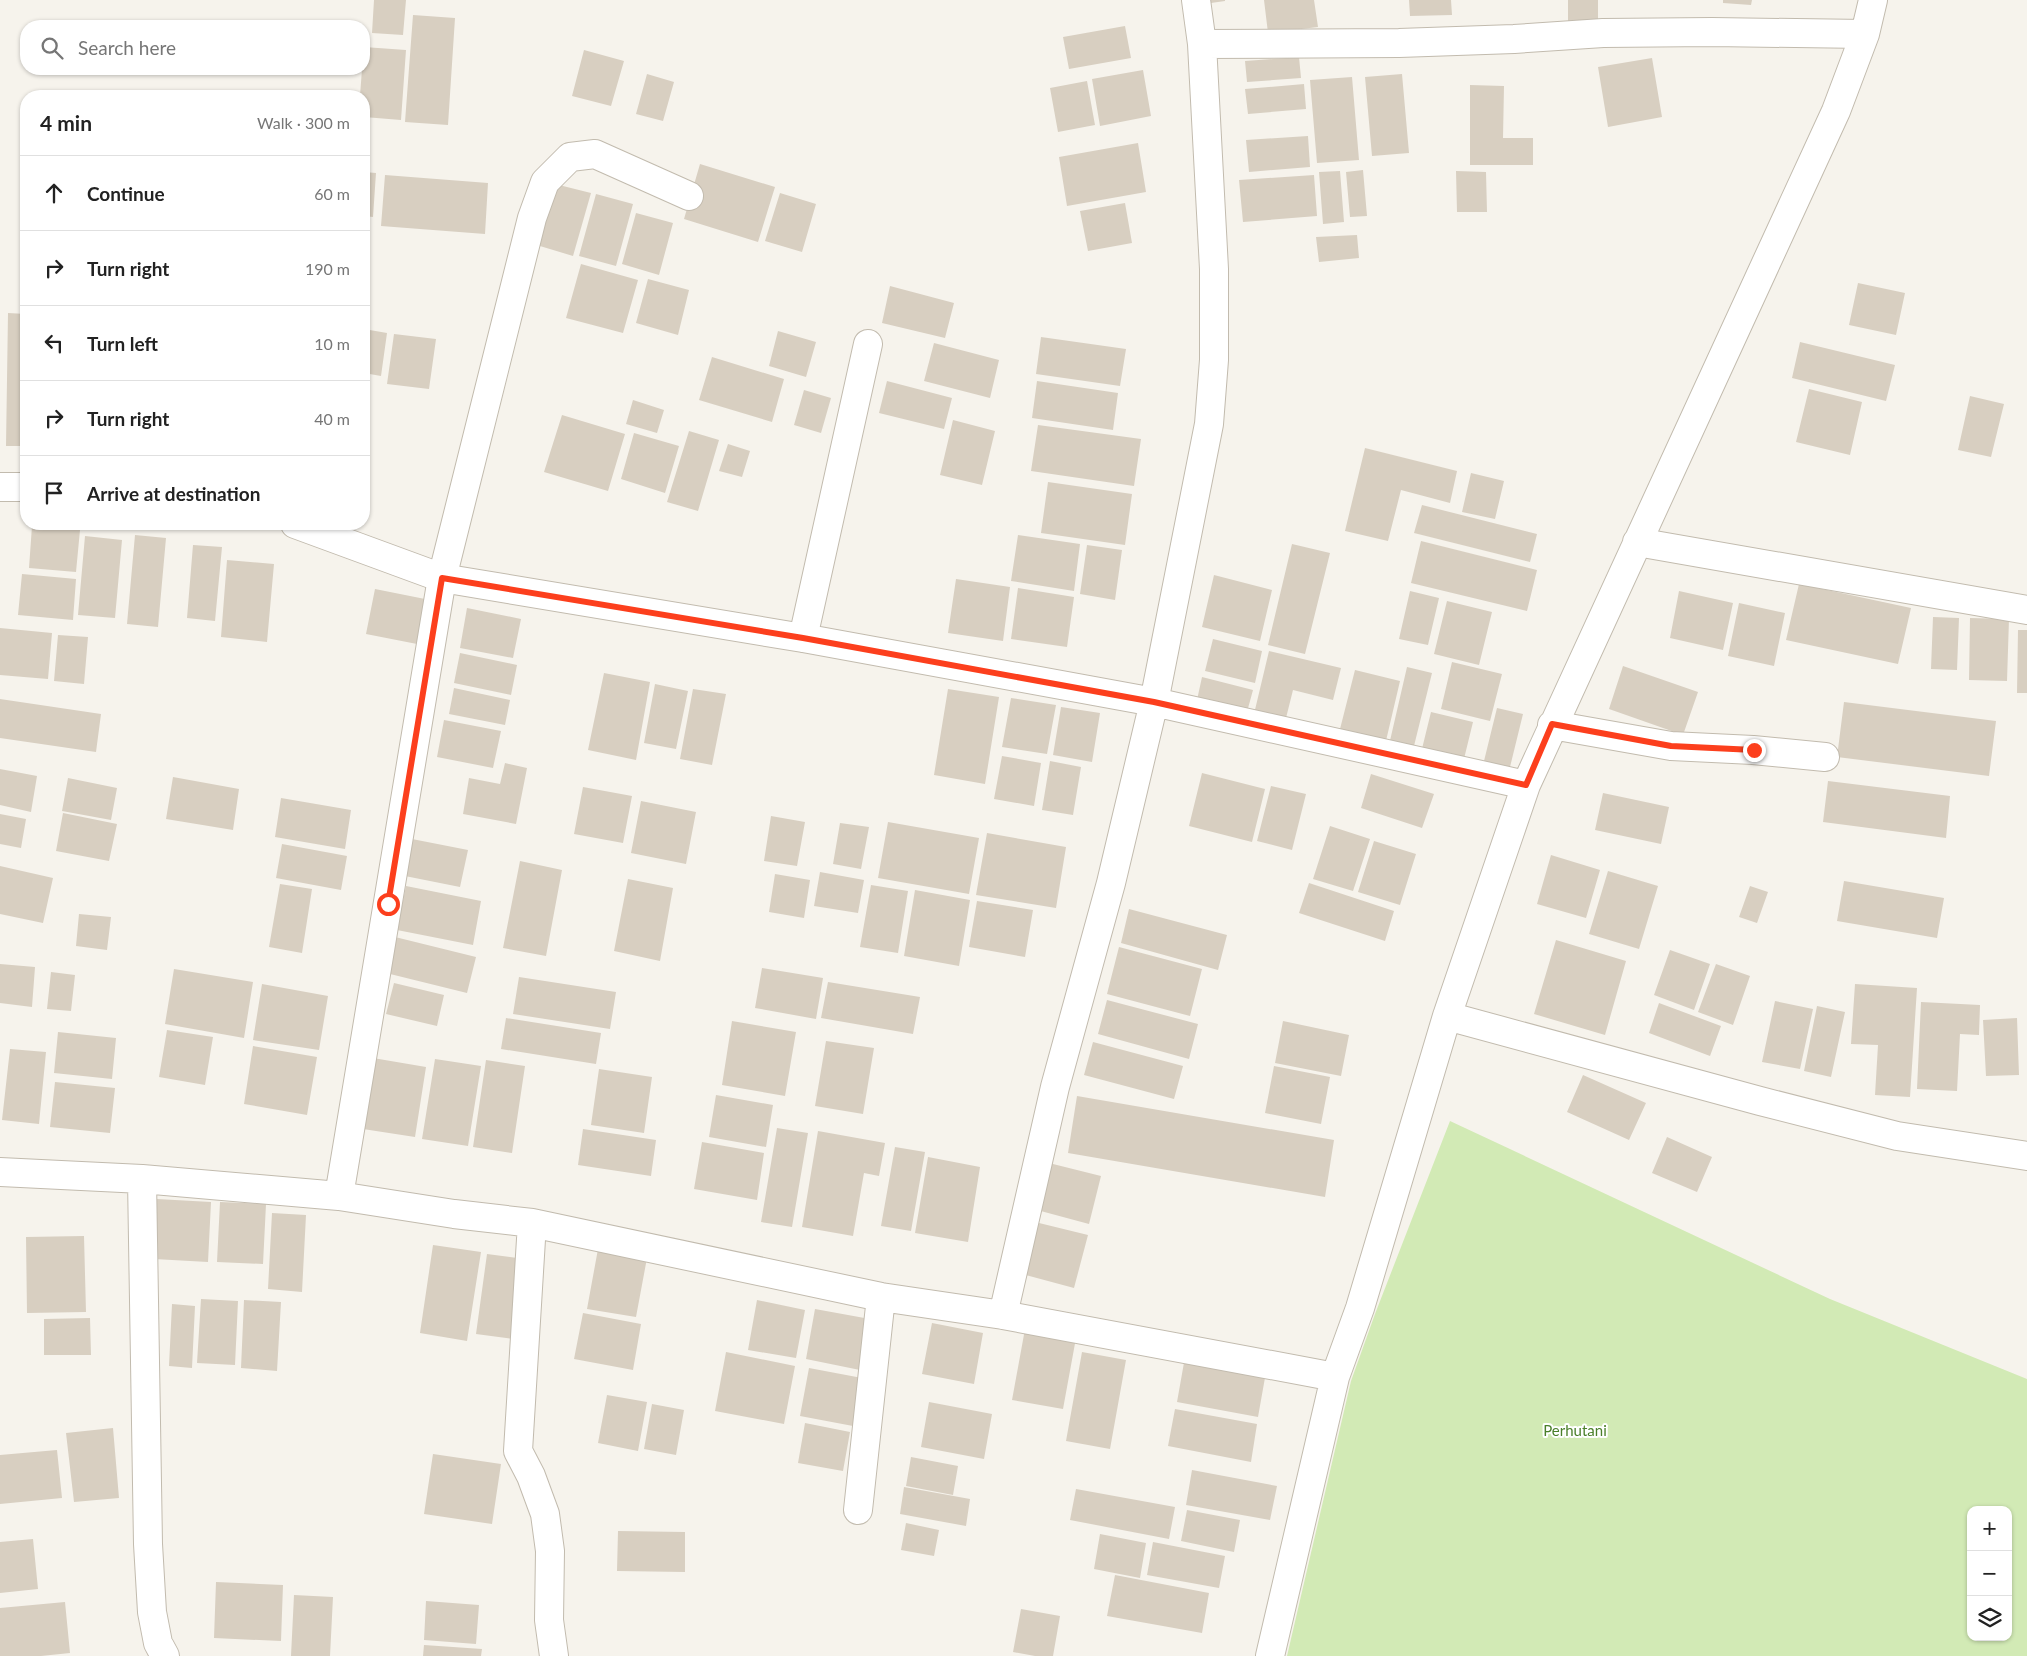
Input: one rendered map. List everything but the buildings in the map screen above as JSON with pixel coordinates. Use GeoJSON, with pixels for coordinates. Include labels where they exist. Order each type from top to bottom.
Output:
{"type":"FeatureCollection","features":[{"type":"Feature","properties":{"kind":"street"},"geometry":{"type":"LineString","coordinates":[[1003,1315],[1055,1087],[1111,883],[1154,702],[1209,424],[1214,360],[1214,270],[1202,44],[1196,0]]}},
{"type":"Feature","properties":{"kind":"street"},"geometry":{"type":"LineString","coordinates":[[1270,1656],[1335,1377],[1360,1308],[1447,1016],[1526,785],[1552,724],[1836,111],[1865,34],[1873,0]]}},
{"type":"Feature","properties":{"kind":"street"},"geometry":{"type":"LineString","coordinates":[[1202,44],[1399,43],[1514,39],[1603,33],[1865,34]]}},
{"type":"Feature","properties":{"kind":"street"},"geometry":{"type":"LineString","coordinates":[[340,1196],[442,578],[532,218],[545,182],[570,157],[595,154],[689,196]]}},
{"type":"Feature","properties":{"kind":"street"},"geometry":{"type":"LineString","coordinates":[[803,638],[868,344]]}},
{"type":"Feature","properties":{"kind":"street"},"geometry":{"type":"LineString","coordinates":[[0,486],[20,487]]}},
{"type":"Feature","properties":{"kind":"street"},"geometry":{"type":"LineString","coordinates":[[311,530],[442,578],[803,638],[1154,702],[1526,785]]}},
{"type":"Feature","properties":{"kind":"street"},"geometry":{"type":"LineString","coordinates":[[1637,542],[2027,610]]}},
{"type":"Feature","properties":{"kind":"street"},"geometry":{"type":"LineString","coordinates":[[1552,724],[1671,746],[1754,750],[1825,757]]}},
{"type":"Feature","properties":{"kind":"street"},"geometry":{"type":"LineString","coordinates":[[1447,1016],[1760,1102],[1897,1136],[2027,1156]]}},
{"type":"Feature","properties":{"kind":"street"},"geometry":{"type":"LineString","coordinates":[[0,1172],[142,1179],[340,1196],[454,1214],[532,1223],[881,1297],[1003,1315],[1335,1377]]}},
{"type":"Feature","properties":{"kind":"street"},"geometry":{"type":"LineString","coordinates":[[142,1179],[148,1544],[152,1612],[158,1643],[165,1656]]}},
{"type":"Feature","properties":{"kind":"street"},"geometry":{"type":"LineString","coordinates":[[532,1223],[518,1451],[531,1476],[545,1514],[550,1551],[549,1620],[554,1656]]}},
{"type":"Feature","properties":{"kind":"street"},"geometry":{"type":"LineString","coordinates":[[858,1510],[881,1297]]}},
{"type":"Feature","properties":{"kind":"green space","name":"Perhutani"},"geometry":{"type":"Polygon","coordinates":[[[1450,1121],[1830,1299],[2027,1379],[2027,1656],[1287,1656],[1351,1381],[1450,1121]]]}},
{"type":"Feature","properties":{"kind":"route"},"geometry":{"type":"LineString","coordinates":[[388,904],[442,578],[803,638],[1154,702],[1526,785],[1552,724],[1671,746],[1754,750]]}}]}
